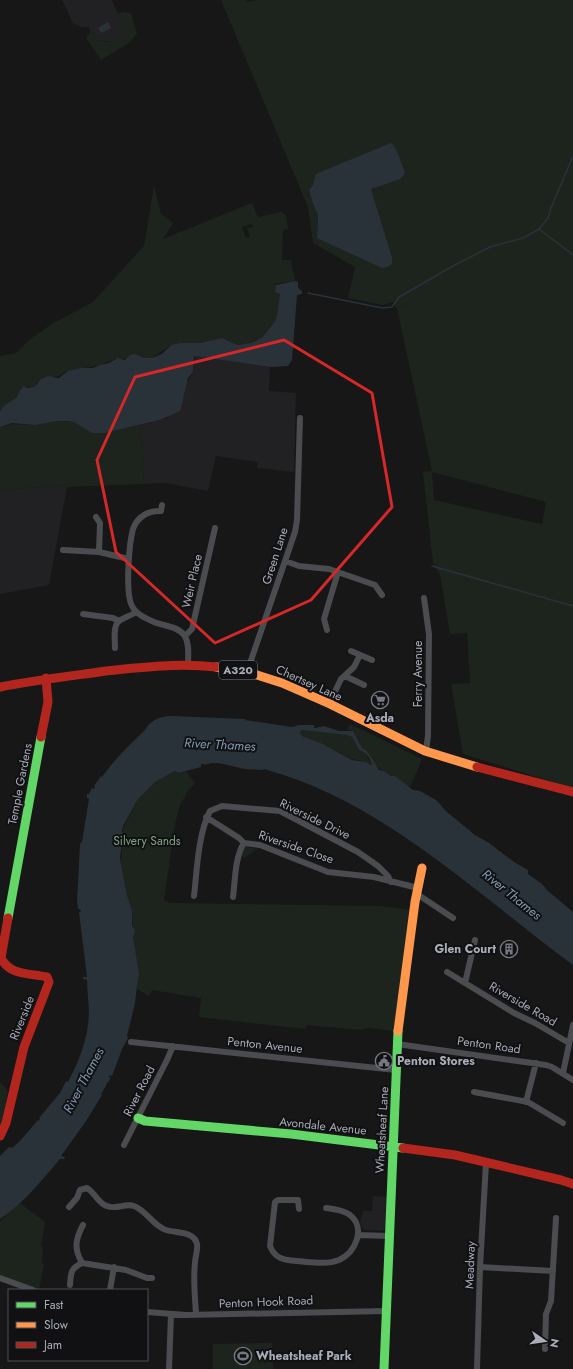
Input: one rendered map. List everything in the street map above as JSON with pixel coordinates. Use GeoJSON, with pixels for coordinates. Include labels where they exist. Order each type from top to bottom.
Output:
{"type":"FeatureCollection","features":[{"type":"Feature","properties":{"kind":"street","name":"Green Lane"},"geometry":{"type":"LineString","coordinates":[[247,672],[296,532],[300,418]]}},
{"type":"Feature","properties":{"kind":"street"},"geometry":{"type":"LineString","coordinates":[[162,505],[161,511],[150,512],[135,523],[129,559],[129,599],[136,612],[156,623],[179,630],[185,636],[188,665]]}},
{"type":"Feature","properties":{"kind":"street"},"geometry":{"type":"LineString","coordinates":[[96,516],[100,523],[99,552]]}},
{"type":"Feature","properties":{"kind":"street","name":"Weir Place"},"geometry":{"type":"LineString","coordinates":[[185,636],[192,629],[215,528]]}},
{"type":"Feature","properties":{"kind":"street"},"geometry":{"type":"LineString","coordinates":[[66,548],[99,552],[129,559]]}},
{"type":"Feature","properties":{"kind":"street"},"geometry":{"type":"LineString","coordinates":[[285,561],[299,566],[329,569],[376,585],[382,595]]}},
{"type":"Feature","properties":{"kind":"street"},"geometry":{"type":"LineString","coordinates":[[327,630],[324,619],[338,572]]}},
{"type":"Feature","properties":{"kind":"street","name":"Ferry Avenue"},"geometry":{"type":"LineString","coordinates":[[424,598],[429,634],[428,736],[426,751]]}},
{"type":"Feature","properties":{"kind":"street"},"geometry":{"type":"LineString","coordinates":[[115,648],[116,627],[119,621],[136,612]]}},
{"type":"Feature","properties":{"kind":"street"},"geometry":{"type":"LineString","coordinates":[[83,614],[113,618],[119,621]]}},
{"type":"Feature","properties":{"kind":"street"},"geometry":{"type":"LineString","coordinates":[[351,651],[372,660]]}},
{"type":"Feature","properties":{"kind":"street"},"geometry":{"type":"LineString","coordinates":[[329,704],[338,685],[354,667],[360,655]]}},
{"type":"Feature","properties":{"kind":"street","name":"Chertsey Lane"},"geometry":{"type":"LineString","coordinates":[[0,687],[46,678],[174,665],[209,666],[247,672],[287,684],[426,751],[459,762],[573,792]]}},
{"type":"Feature","properties":{"kind":"street"},"geometry":{"type":"LineString","coordinates":[[345,676],[364,685]]}},
{"type":"Feature","properties":{"kind":"street","name":"Temple Gardens"},"geometry":{"type":"LineString","coordinates":[[46,678],[48,702],[32,782],[1,958],[2,962],[7,968],[44,976],[48,979]]}},
{"type":"Feature","properties":{"kind":"street","name":"Riverside Drive"},"geometry":{"type":"LineString","coordinates":[[206,817],[210,811],[222,806],[280,811],[358,852],[378,866],[388,876],[391,882]]}},
{"type":"Feature","properties":{"kind":"street"},"geometry":{"type":"LineString","coordinates":[[194,896],[201,841],[206,817],[244,843]]}},
{"type":"Feature","properties":{"kind":"street","name":"Riverside Close"},"geometry":{"type":"LineString","coordinates":[[233,897],[238,856],[244,843],[260,845],[328,872],[374,877],[417,891]]}},
{"type":"Feature","properties":{"kind":"street"},"geometry":{"type":"LineString","coordinates":[[422,868],[417,891],[453,918]]}},
{"type":"Feature","properties":{"kind":"street","name":"Wheatsheaf Lane"},"geometry":{"type":"LineString","coordinates":[[384,1369],[397,1044],[407,956],[417,891]]}},
{"type":"Feature","properties":{"kind":"street"},"geometry":{"type":"LineString","coordinates":[[465,983],[475,940]]}},
{"type":"Feature","properties":{"kind":"street","name":"Riverside Road"},"geometry":{"type":"LineString","coordinates":[[447,972],[514,1013],[535,1023],[569,1043]]}},
{"type":"Feature","properties":{"kind":"street","name":"Riverside"},"geometry":{"type":"LineString","coordinates":[[0,1136],[6,1123],[24,1047],[47,990],[48,979]]}},
{"type":"Feature","properties":{"kind":"street","name":"Riverside Road"},"geometry":{"type":"LineString","coordinates":[[563,1073],[573,1025]]}},
{"type":"Feature","properties":{"kind":"street","name":"Penton Avenue"},"geometry":{"type":"LineString","coordinates":[[131,1042],[396,1070]]}},
{"type":"Feature","properties":{"kind":"street","name":"Penton Road"},"geometry":{"type":"LineString","coordinates":[[397,1044],[536,1063],[552,1067],[573,1080]]}},
{"type":"Feature","properties":{"kind":"street","name":"River Road"},"geometry":{"type":"LineString","coordinates":[[124,1145],[173,1046]]}},
{"type":"Feature","properties":{"kind":"street"},"geometry":{"type":"LineString","coordinates":[[526,1102],[536,1063]]}},
{"type":"Feature","properties":{"kind":"street"},"geometry":{"type":"LineString","coordinates":[[478,1095],[526,1102],[558,1123]]}},
{"type":"Feature","properties":{"kind":"street","name":"Avondale Avenue"},"geometry":{"type":"LineString","coordinates":[[138,1118],[145,1120],[291,1134],[455,1155],[573,1184]]}},
{"type":"Feature","properties":{"kind":"street","name":"Meadway"},"geometry":{"type":"LineString","coordinates":[[477,1369],[480,1267],[486,1163]]}},
{"type":"Feature","properties":{"kind":"street"},"geometry":{"type":"LineString","coordinates":[[69,1207],[77,1198],[80,1190],[87,1188],[107,1206],[134,1206],[145,1212],[161,1228],[190,1235],[197,1244],[194,1281],[196,1314]]}},
{"type":"Feature","properties":{"kind":"street"},"geometry":{"type":"LineString","coordinates":[[299,1209],[298,1200],[278,1200],[274,1202],[270,1246],[272,1253],[280,1259],[310,1262],[334,1261],[340,1259],[351,1250],[356,1243],[358,1235],[357,1224],[349,1214],[326,1208]]}},
{"type":"Feature","properties":{"kind":"street"},"geometry":{"type":"LineString","coordinates":[[545,1349],[546,1314],[550,1305],[556,1218]]}},
{"type":"Feature","properties":{"kind":"street"},"geometry":{"type":"LineString","coordinates":[[82,1264],[77,1255],[76,1242],[83,1225]]}},
{"type":"Feature","properties":{"kind":"street"},"geometry":{"type":"LineString","coordinates":[[358,1235],[390,1236]]}},
{"type":"Feature","properties":{"kind":"street"},"geometry":{"type":"LineString","coordinates":[[70,1285],[72,1271],[75,1267],[82,1264],[114,1267],[147,1278],[152,1278]]}},
{"type":"Feature","properties":{"kind":"street"},"geometry":{"type":"LineString","coordinates":[[110,1289],[114,1267]]}},
{"type":"Feature","properties":{"kind":"street"},"geometry":{"type":"LineString","coordinates":[[480,1267],[553,1271]]}},
{"type":"Feature","properties":{"kind":"street"},"geometry":{"type":"LineString","coordinates":[[0,1278],[30,1289]]}},
{"type":"Feature","properties":{"kind":"street","name":"Penton Hook Road"},"geometry":{"type":"LineString","coordinates":[[148,1312],[196,1314],[386,1311]]}},
{"type":"Feature","properties":{"kind":"street"},"geometry":{"type":"LineString","coordinates":[[169,1369],[171,1314]]}},
{"type":"Feature","properties":{"kind":"highlighted area"},"geometry":{"type":"Polygon","coordinates":[[[284,340],[372,393],[392,507],[311,600],[215,643],[116,552],[97,460],[135,377],[284,340]]]}},
{"type":"Feature","properties":{"kind":"shaded area"},"geometry":{"type":"Polygon","coordinates":[[[62,0],[112,0],[126,32],[125,36],[112,42],[96,40],[88,27],[82,27],[73,23],[62,0]]]}},
{"type":"Feature","properties":{"kind":"shaded area"},"geometry":{"type":"Polygon","coordinates":[[[195,356],[270,367],[269,391],[296,393],[294,472],[257,468],[258,462],[216,456],[208,491],[165,483],[144,484],[140,425],[168,418],[193,372],[195,356]]]}},
{"type":"Feature","properties":{"kind":"shaded area"},"geometry":{"type":"Polygon","coordinates":[[[66,485],[67,487],[49,585],[0,594],[0,490],[66,485]]]}},
{"type":"Feature","properties":{"kind":"shaded area"},"geometry":{"type":"Polygon","coordinates":[[[373,1196],[387,1197],[387,1227],[382,1231],[364,1230],[361,1226],[360,1221],[363,1211],[372,1211],[373,1196]]]}},
{"type":"Feature","properties":{"kind":"green space"},"geometry":{"type":"Polygon","coordinates":[[[221,0],[247,0],[245,2],[258,0],[573,0],[573,788],[463,754],[451,684],[470,683],[467,633],[450,634],[440,575],[433,563],[423,472],[432,471],[397,308],[413,300],[396,308],[393,302],[383,305],[348,298],[355,267],[313,243],[308,207],[221,0]],[[394,145],[313,185],[309,190],[318,215],[317,231],[392,257],[371,189],[404,175],[405,172],[394,145]],[[432,472],[434,500],[542,524],[546,502],[432,472]]]}},
{"type":"Feature","properties":{"kind":"green space"},"geometry":{"type":"Polygon","coordinates":[[[122,12],[131,13],[137,34],[129,43],[101,60],[86,38],[91,31],[96,40],[100,41],[108,42],[117,40],[124,36],[126,32],[117,15],[122,12]]]}},
{"type":"Feature","properties":{"kind":"green space"},"geometry":{"type":"Polygon","coordinates":[[[154,186],[161,214],[173,223],[163,239],[252,203],[258,217],[281,212],[286,215],[288,229],[283,230],[282,260],[291,260],[295,281],[273,284],[276,285],[275,292],[280,294],[275,321],[263,337],[248,344],[238,345],[222,338],[200,343],[180,343],[171,345],[152,358],[116,359],[99,365],[65,372],[55,378],[44,377],[34,387],[22,387],[17,397],[0,410],[0,356],[16,353],[28,341],[50,325],[93,302],[144,246],[154,186]],[[252,224],[242,227],[246,238],[250,237],[247,228],[253,227],[252,224]]]}},
{"type":"Feature","properties":{"kind":"green space"},"geometry":{"type":"Polygon","coordinates":[[[57,421],[74,422],[105,433],[140,425],[144,484],[67,487],[66,485],[0,490],[0,427],[12,424],[35,425],[57,421]]]}},
{"type":"Feature","properties":{"kind":"green space"},"geometry":{"type":"Polygon","coordinates":[[[350,724],[422,759],[410,787],[377,767],[362,748],[353,731],[347,730],[350,724]]]}},
{"type":"Feature","properties":{"kind":"green space"},"geometry":{"type":"Polygon","coordinates":[[[301,730],[347,735],[352,737],[359,750],[365,753],[372,764],[369,765],[366,762],[352,759],[323,744],[302,736],[300,733],[301,730]]]}},
{"type":"Feature","properties":{"kind":"green space","name":"Silvery Sands"},"geometry":{"type":"Polygon","coordinates":[[[175,771],[178,773],[186,771],[195,783],[188,791],[180,805],[175,824],[164,900],[170,903],[380,906],[411,910],[394,1031],[369,1028],[360,1030],[307,1025],[305,1029],[199,1017],[201,998],[152,990],[149,996],[137,989],[132,911],[121,865],[123,828],[138,799],[155,782],[175,771]]]}},
{"type":"Feature","properties":{"kind":"green space"},"geometry":{"type":"Polygon","coordinates":[[[246,847],[257,849],[244,858],[242,853],[246,847]]]}},
{"type":"Feature","properties":{"kind":"green space"},"geometry":{"type":"Polygon","coordinates":[[[0,1082],[8,1091],[4,1117],[0,1128],[0,1082]]]}},
{"type":"Feature","properties":{"kind":"green space"},"geometry":{"type":"Polygon","coordinates":[[[20,1203],[45,1222],[41,1247],[43,1247],[42,1263],[44,1264],[39,1289],[0,1276],[0,1221],[20,1203]]]}},
{"type":"Feature","properties":{"kind":"green space","name":"Wheatsheaf Park"},"geometry":{"type":"Polygon","coordinates":[[[272,1343],[273,1369],[213,1369],[213,1344],[272,1343]]]}},
{"type":"Feature","properties":{"kind":"water"},"geometry":{"type":"Polygon","coordinates":[[[108,22],[111,28],[101,33],[98,28],[108,22]]]}},
{"type":"Feature","properties":{"kind":"water"},"geometry":{"type":"Polygon","coordinates":[[[391,143],[399,156],[405,172],[404,175],[400,179],[371,189],[392,257],[392,264],[388,267],[382,268],[317,238],[318,215],[309,190],[313,185],[316,174],[391,143]]]}},
{"type":"Feature","properties":{"kind":"water"},"geometry":{"type":"Polygon","coordinates":[[[295,281],[298,282],[298,288],[302,291],[302,294],[297,295],[292,360],[288,366],[270,367],[195,356],[193,372],[188,378],[180,411],[160,420],[105,433],[92,433],[74,422],[67,421],[57,421],[35,425],[12,423],[0,427],[0,411],[4,406],[17,397],[20,390],[24,386],[27,388],[34,387],[41,379],[46,377],[50,376],[59,378],[68,371],[82,368],[93,368],[109,363],[118,358],[125,360],[130,355],[135,354],[144,358],[152,358],[162,354],[171,345],[180,343],[200,343],[222,338],[238,345],[251,343],[263,337],[275,321],[280,294],[275,292],[276,285],[295,281]]]}},
{"type":"Feature","properties":{"kind":"water","name":"River Thames"},"geometry":{"type":"Polygon","coordinates":[[[166,716],[245,719],[292,727],[299,725],[314,725],[314,728],[324,726],[339,731],[353,731],[362,748],[367,751],[379,770],[384,771],[391,776],[395,776],[413,790],[420,791],[436,800],[447,812],[475,835],[528,870],[528,874],[542,884],[573,912],[573,965],[425,851],[348,803],[307,784],[264,769],[245,769],[214,763],[205,765],[201,764],[201,767],[178,773],[175,771],[155,782],[138,799],[123,826],[122,831],[123,837],[120,857],[127,895],[132,911],[132,925],[135,931],[133,937],[139,974],[135,1003],[127,1036],[128,1038],[122,1049],[112,1076],[110,1075],[108,1078],[111,1077],[101,1094],[102,1095],[86,1121],[61,1156],[65,1157],[64,1159],[60,1159],[17,1206],[0,1219],[0,1156],[9,1147],[12,1148],[19,1142],[38,1120],[39,1121],[39,1118],[60,1093],[66,1081],[68,1082],[76,1066],[87,1032],[89,1014],[87,980],[83,979],[83,977],[87,977],[79,912],[81,912],[80,909],[78,909],[77,901],[80,844],[82,842],[89,799],[87,798],[87,794],[89,794],[92,788],[94,789],[94,786],[101,776],[102,777],[116,759],[150,724],[158,718],[166,716]],[[301,730],[300,733],[302,736],[323,744],[352,760],[366,762],[370,765],[372,764],[369,757],[359,750],[352,737],[347,735],[301,730]]]}},
{"type":"Feature","properties":{"kind":"waterway"},"geometry":{"type":"LineString","coordinates":[[308,293],[382,308],[392,307],[399,297],[453,266],[490,247],[523,238],[539,229],[548,218],[573,156]]}},
{"type":"Feature","properties":{"kind":"waterway"},"geometry":{"type":"LineString","coordinates":[[539,229],[573,255]]}},
{"type":"Feature","properties":{"kind":"waterway"},"geometry":{"type":"LineString","coordinates":[[432,566],[573,606]]}},
{"type":"Feature","properties":{"kind":"traffic: fast"},"geometry":{"type":"LineString","coordinates":[[8,918],[41,737]]}},
{"type":"Feature","properties":{"kind":"traffic: fast"},"geometry":{"type":"LineString","coordinates":[[384,1369],[398,1031]]}},
{"type":"Feature","properties":{"kind":"traffic: fast"},"geometry":{"type":"LineString","coordinates":[[138,1118],[145,1121],[291,1134],[403,1148]]}},
{"type":"Feature","properties":{"kind":"traffic: slow"},"geometry":{"type":"LineString","coordinates":[[216,667],[257,675],[282,683],[330,704],[425,751],[477,767]]}},
{"type":"Feature","properties":{"kind":"traffic: slow"},"geometry":{"type":"LineString","coordinates":[[398,1031],[415,902],[422,868]]}},
{"type":"Feature","properties":{"kind":"traffic: jam"},"geometry":{"type":"LineString","coordinates":[[0,687],[53,678],[134,668],[175,665],[216,667]]}},
{"type":"Feature","properties":{"kind":"traffic: jam"},"geometry":{"type":"LineString","coordinates":[[41,737],[48,702],[46,678]]}},
{"type":"Feature","properties":{"kind":"traffic: jam"},"geometry":{"type":"LineString","coordinates":[[477,767],[573,792]]}},
{"type":"Feature","properties":{"kind":"traffic: jam"},"geometry":{"type":"LineString","coordinates":[[0,1136],[6,1123],[24,1047],[49,982],[47,977],[15,971],[5,964],[1,958],[8,918]]}},
{"type":"Feature","properties":{"kind":"traffic: jam"},"geometry":{"type":"LineString","coordinates":[[403,1148],[455,1155],[573,1184]]}},
{"type":"Feature","properties":{"kind":"place","name":"Asda"},"geometry":{"type":"Point","coordinates":[380,700]}},
{"type":"Feature","properties":{"kind":"place","name":"Glen Court"},"geometry":{"type":"Point","coordinates":[509,949]}},
{"type":"Feature","properties":{"kind":"place","name":"Penton Stores"},"geometry":{"type":"Point","coordinates":[384,1061]}},
{"type":"Feature","properties":{"kind":"place","name":"Wheatsheaf Park"},"geometry":{"type":"Point","coordinates":[243,1356]}}]}
